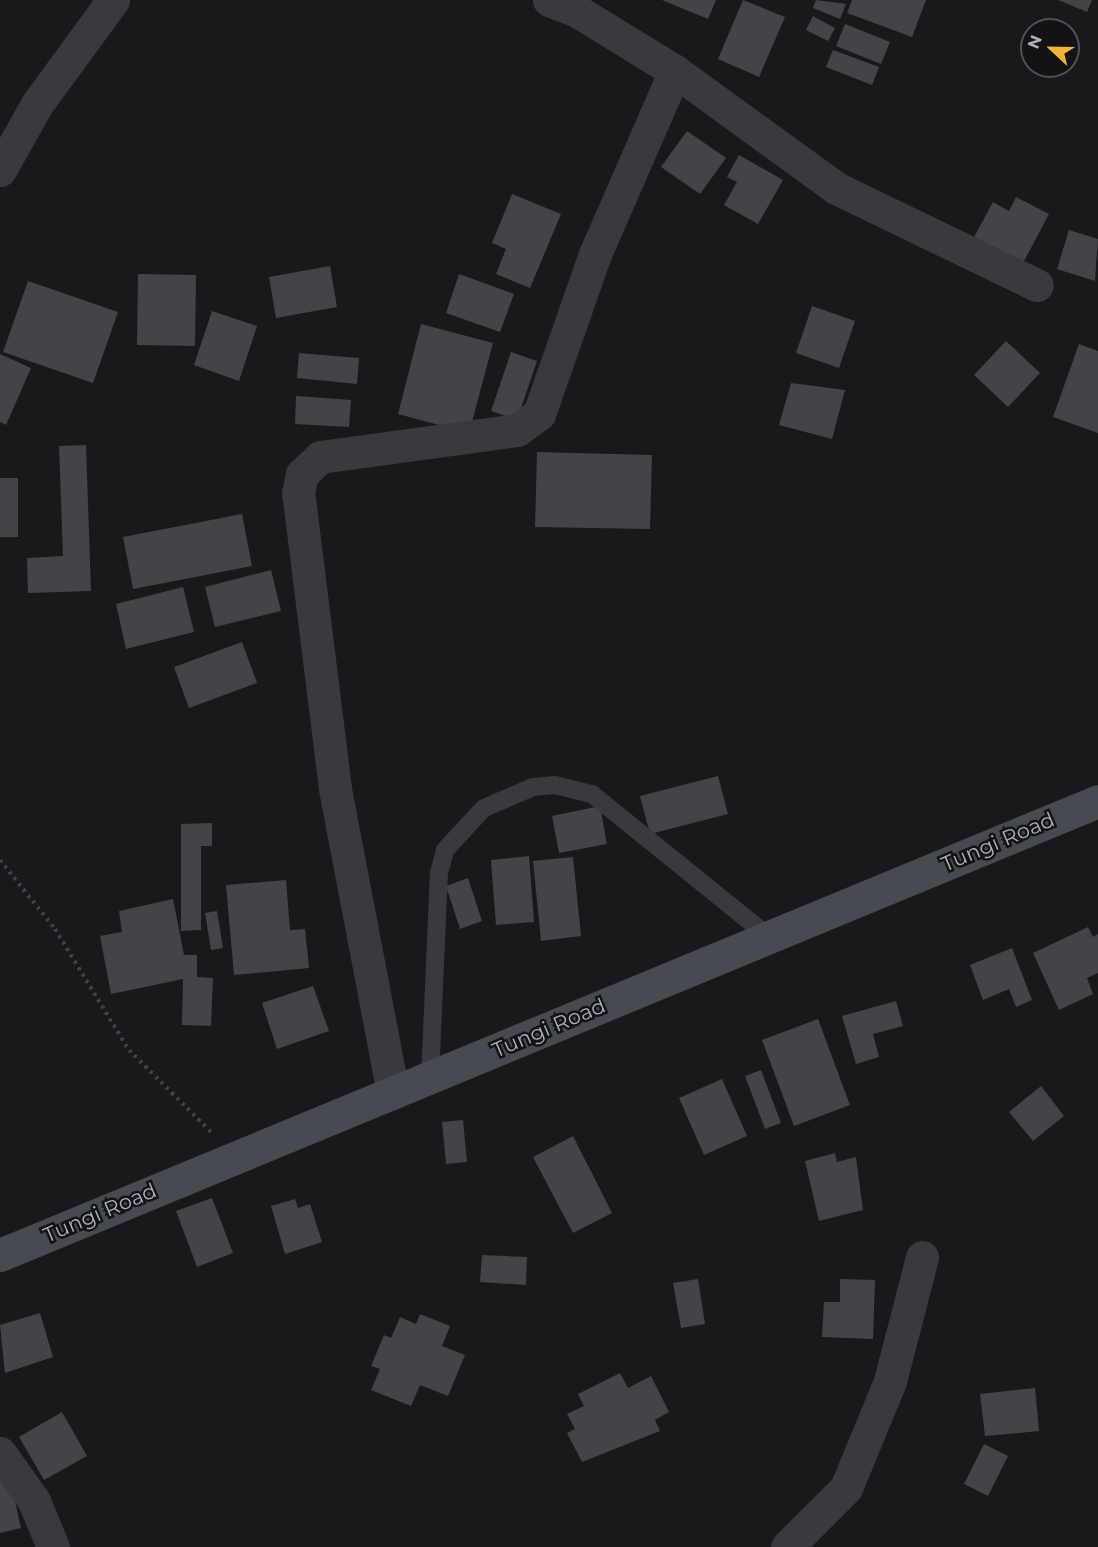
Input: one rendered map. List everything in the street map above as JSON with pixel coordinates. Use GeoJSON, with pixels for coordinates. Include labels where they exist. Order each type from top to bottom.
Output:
{"type":"FeatureCollection","features":[{"type":"Feature","properties":{"kind":"main road","name":"Tungi Road"},"geometry":{"type":"LineString","coordinates":[[1,1251],[234,1155],[430,1078],[1098,801]]}},
{"type":"Feature","properties":{"kind":"street"},"geometry":{"type":"LineString","coordinates":[[0,170],[37,104],[113,0]]}},
{"type":"Feature","properties":{"kind":"street"},"geometry":{"type":"LineString","coordinates":[[549,0],[578,11],[675,71],[836,188],[1037,285]]}},
{"type":"Feature","properties":{"kind":"street"},"geometry":{"type":"LineString","coordinates":[[393,1093],[335,788],[298,493],[302,474],[320,457],[517,430],[538,414],[600,244],[675,71]]}},
{"type":"Feature","properties":{"kind":"street"},"geometry":{"type":"LineString","coordinates":[[787,1547],[846,1488],[890,1381],[922,1257]]}},
{"type":"Feature","properties":{"kind":"street"},"geometry":{"type":"LineString","coordinates":[[0,1453],[34,1501],[53,1547]]}},
{"type":"Feature","properties":{"kind":"lane"},"geometry":{"type":"LineString","coordinates":[[430,1078],[439,873],[446,850],[484,808],[533,787],[555,785],[592,794],[769,937]]}},
{"type":"Feature","properties":{"kind":"path"},"geometry":{"type":"LineString","coordinates":[[0,860],[55,929],[129,1050],[234,1155]]}},
{"type":"Feature","properties":{"kind":"building"},"geometry":{"type":"Polygon","coordinates":[[[662,0],[716,0],[708,19],[662,0]]]}},
{"type":"Feature","properties":{"kind":"building"},"geometry":{"type":"Polygon","coordinates":[[[743,0],[785,17],[759,77],[718,59],[743,0]]]}},
{"type":"Feature","properties":{"kind":"building"},"geometry":{"type":"Polygon","coordinates":[[[816,0],[846,4],[840,19],[813,8],[816,0]]]}},
{"type":"Feature","properties":{"kind":"building"},"geometry":{"type":"Polygon","coordinates":[[[852,0],[926,0],[912,37],[847,13],[852,0]]]}},
{"type":"Feature","properties":{"kind":"building"},"geometry":{"type":"Polygon","coordinates":[[[1058,0],[1092,0],[1087,12],[1058,0]]]}},
{"type":"Feature","properties":{"kind":"building"},"geometry":{"type":"Polygon","coordinates":[[[813,16],[835,28],[828,41],[806,30],[813,16]]]}},
{"type":"Feature","properties":{"kind":"building"},"geometry":{"type":"Polygon","coordinates":[[[845,24],[890,42],[881,64],[836,46],[845,24]]]}},
{"type":"Feature","properties":{"kind":"building"},"geometry":{"type":"Polygon","coordinates":[[[833,50],[879,67],[872,85],[826,67],[833,50]]]}},
{"type":"Feature","properties":{"kind":"building"},"geometry":{"type":"Polygon","coordinates":[[[687,131],[726,158],[700,194],[661,167],[687,131]]]}},
{"type":"Feature","properties":{"kind":"building"},"geometry":{"type":"Polygon","coordinates":[[[739,155],[783,180],[758,224],[724,205],[737,182],[727,177],[739,155]]]}},
{"type":"Feature","properties":{"kind":"building"},"geometry":{"type":"Polygon","coordinates":[[[512,194],[561,214],[530,288],[496,274],[506,249],[492,243],[512,194]]]}},
{"type":"Feature","properties":{"kind":"building"},"geometry":{"type":"Polygon","coordinates":[[[1016,197],[1049,214],[1023,263],[974,237],[993,202],[1009,211],[1016,197]]]}},
{"type":"Feature","properties":{"kind":"building"},"geometry":{"type":"Polygon","coordinates":[[[1069,230],[1098,239],[1095,281],[1057,269],[1069,230]]]}},
{"type":"Feature","properties":{"kind":"building"},"geometry":{"type":"Polygon","coordinates":[[[330,266],[337,307],[276,318],[269,277],[330,266]]]}},
{"type":"Feature","properties":{"kind":"building"},"geometry":{"type":"Polygon","coordinates":[[[138,274],[196,275],[195,346],[137,345],[138,274]]]}},
{"type":"Feature","properties":{"kind":"building"},"geometry":{"type":"Polygon","coordinates":[[[459,274],[514,294],[500,332],[446,313],[459,274]]]}},
{"type":"Feature","properties":{"kind":"building"},"geometry":{"type":"Polygon","coordinates":[[[28,281],[118,312],[93,383],[3,352],[28,281]]]}},
{"type":"Feature","properties":{"kind":"building"},"geometry":{"type":"Polygon","coordinates":[[[812,306],[855,321],[839,368],[796,353],[812,306]]]}},
{"type":"Feature","properties":{"kind":"building"},"geometry":{"type":"Polygon","coordinates":[[[212,311],[257,326],[239,381],[194,365],[212,311]]]}},
{"type":"Feature","properties":{"kind":"building"},"geometry":{"type":"Polygon","coordinates":[[[421,324],[493,343],[469,433],[398,414],[421,324]]]}},
{"type":"Feature","properties":{"kind":"building"},"geometry":{"type":"Polygon","coordinates":[[[1006,341],[1040,373],[1008,407],[974,375],[1006,341]]]}},
{"type":"Feature","properties":{"kind":"building"},"geometry":{"type":"Polygon","coordinates":[[[1079,344],[1098,351],[1098,433],[1053,417],[1079,344]]]}},
{"type":"Feature","properties":{"kind":"building"},"geometry":{"type":"Polygon","coordinates":[[[511,352],[537,361],[517,420],[491,411],[511,352]]]}},
{"type":"Feature","properties":{"kind":"building"},"geometry":{"type":"Polygon","coordinates":[[[299,353],[359,358],[357,384],[297,378],[299,353]]]}},
{"type":"Feature","properties":{"kind":"building"},"geometry":{"type":"Polygon","coordinates":[[[0,354],[31,368],[6,425],[0,422],[0,354]]]}},
{"type":"Feature","properties":{"kind":"building"},"geometry":{"type":"Polygon","coordinates":[[[791,383],[845,390],[832,439],[779,425],[791,383]]]}},
{"type":"Feature","properties":{"kind":"building"},"geometry":{"type":"Polygon","coordinates":[[[296,396],[351,400],[349,427],[295,424],[296,396]]]}},
{"type":"Feature","properties":{"kind":"building"},"geometry":{"type":"Polygon","coordinates":[[[86,445],[91,591],[28,593],[27,558],[63,556],[59,446],[86,445]]]}},
{"type":"Feature","properties":{"kind":"building"},"geometry":{"type":"Polygon","coordinates":[[[537,452],[652,455],[650,529],[535,527],[537,452]]]}},
{"type":"Feature","properties":{"kind":"building"},"geometry":{"type":"Polygon","coordinates":[[[0,478],[18,478],[18,537],[0,537],[0,478]]]}},
{"type":"Feature","properties":{"kind":"building"},"geometry":{"type":"Polygon","coordinates":[[[242,514],[252,566],[133,589],[123,537],[242,514]]]}},
{"type":"Feature","properties":{"kind":"building"},"geometry":{"type":"Polygon","coordinates":[[[271,570],[281,611],[215,627],[205,587],[271,570]]]}},
{"type":"Feature","properties":{"kind":"building"},"geometry":{"type":"Polygon","coordinates":[[[183,587],[194,632],[126,649],[116,604],[183,587]]]}},
{"type":"Feature","properties":{"kind":"building"},"geometry":{"type":"Polygon","coordinates":[[[242,642],[257,683],[189,708],[174,667],[242,642]]]}},
{"type":"Feature","properties":{"kind":"building"},"geometry":{"type":"Polygon","coordinates":[[[718,776],[728,814],[650,834],[640,796],[718,776]]]}},
{"type":"Feature","properties":{"kind":"building"},"geometry":{"type":"Polygon","coordinates":[[[600,806],[607,844],[559,853],[552,816],[600,806]]]}},
{"type":"Feature","properties":{"kind":"building"},"geometry":{"type":"Polygon","coordinates":[[[212,823],[212,846],[201,846],[201,930],[181,931],[181,824],[212,823]]]}},
{"type":"Feature","properties":{"kind":"building"},"geometry":{"type":"Polygon","coordinates":[[[529,856],[534,922],[496,925],[491,860],[529,856]]]}},
{"type":"Feature","properties":{"kind":"building"},"geometry":{"type":"Polygon","coordinates":[[[573,857],[581,936],[541,941],[533,861],[573,857]]]}},
{"type":"Feature","properties":{"kind":"building"},"geometry":{"type":"Polygon","coordinates":[[[468,878],[482,921],[460,929],[446,886],[468,878]]]}},
{"type":"Feature","properties":{"kind":"building"},"geometry":{"type":"Polygon","coordinates":[[[286,880],[290,930],[305,929],[309,968],[234,975],[226,885],[286,880]]]}},
{"type":"Feature","properties":{"kind":"building"},"geometry":{"type":"Polygon","coordinates":[[[173,899],[184,955],[197,955],[197,977],[213,978],[211,1026],[182,1025],[183,979],[111,994],[100,936],[122,932],[119,911],[173,899]]]}},
{"type":"Feature","properties":{"kind":"building"},"geometry":{"type":"Polygon","coordinates":[[[217,911],[223,948],[211,950],[205,913],[217,911]]]}},
{"type":"Feature","properties":{"kind":"building"},"geometry":{"type":"Polygon","coordinates":[[[1088,927],[1093,937],[1098,934],[1098,973],[1087,978],[1093,994],[1059,1010],[1033,953],[1088,927]]]}},
{"type":"Feature","properties":{"kind":"building"},"geometry":{"type":"Polygon","coordinates":[[[1012,948],[1032,1000],[1016,1007],[1009,989],[983,1000],[970,965],[1012,948]]]}},
{"type":"Feature","properties":{"kind":"building"},"geometry":{"type":"Polygon","coordinates":[[[313,986],[329,1031],[277,1049],[262,1003],[313,986]]]}},
{"type":"Feature","properties":{"kind":"building"},"geometry":{"type":"Polygon","coordinates":[[[896,1001],[903,1026],[873,1034],[879,1057],[856,1064],[842,1016],[896,1001]]]}},
{"type":"Feature","properties":{"kind":"building"},"geometry":{"type":"Polygon","coordinates":[[[818,1019],[850,1105],[794,1126],[762,1040],[818,1019]]]}},
{"type":"Feature","properties":{"kind":"building"},"geometry":{"type":"Polygon","coordinates":[[[761,1070],[781,1123],[765,1129],[745,1076],[761,1070]]]}},
{"type":"Feature","properties":{"kind":"building"},"geometry":{"type":"Polygon","coordinates":[[[722,1079],[747,1136],[704,1155],[679,1098],[722,1079]]]}},
{"type":"Feature","properties":{"kind":"building"},"geometry":{"type":"Polygon","coordinates":[[[1041,1086],[1064,1116],[1033,1141],[1009,1112],[1041,1086]]]}},
{"type":"Feature","properties":{"kind":"building"},"geometry":{"type":"Polygon","coordinates":[[[463,1120],[467,1162],[446,1164],[442,1122],[463,1120]]]}},
{"type":"Feature","properties":{"kind":"building"},"geometry":{"type":"Polygon","coordinates":[[[573,1136],[612,1213],[573,1233],[533,1157],[573,1136]]]}},
{"type":"Feature","properties":{"kind":"building"},"geometry":{"type":"Polygon","coordinates":[[[835,1153],[837,1162],[856,1157],[863,1210],[819,1221],[805,1161],[835,1153]]]}},
{"type":"Feature","properties":{"kind":"building"},"geometry":{"type":"Polygon","coordinates":[[[212,1198],[233,1253],[197,1267],[176,1211],[212,1198]]]}},
{"type":"Feature","properties":{"kind":"building"},"geometry":{"type":"Polygon","coordinates":[[[295,1199],[298,1208],[310,1204],[322,1242],[285,1254],[271,1206],[295,1199]]]}},
{"type":"Feature","properties":{"kind":"building"},"geometry":{"type":"Polygon","coordinates":[[[482,1255],[527,1257],[526,1285],[480,1282],[482,1255]]]}},
{"type":"Feature","properties":{"kind":"building"},"geometry":{"type":"Polygon","coordinates":[[[698,1279],[705,1324],[681,1328],[673,1283],[698,1279]]]}},
{"type":"Feature","properties":{"kind":"building"},"geometry":{"type":"Polygon","coordinates":[[[840,1279],[875,1280],[873,1339],[822,1337],[824,1302],[840,1302],[840,1279]]]}},
{"type":"Feature","properties":{"kind":"building"},"geometry":{"type":"Polygon","coordinates":[[[40,1313],[53,1357],[5,1373],[0,1325],[40,1313]]]}},
{"type":"Feature","properties":{"kind":"building"},"geometry":{"type":"Polygon","coordinates":[[[420,1314],[450,1326],[442,1346],[465,1355],[448,1396],[420,1385],[411,1406],[371,1390],[380,1369],[371,1366],[384,1335],[391,1338],[400,1317],[416,1324],[420,1314]]]}},
{"type":"Feature","properties":{"kind":"building"},"geometry":{"type":"Polygon","coordinates":[[[620,1373],[628,1388],[651,1376],[669,1412],[655,1420],[660,1431],[582,1462],[567,1433],[575,1429],[567,1414],[584,1406],[578,1394],[620,1373]]]}},
{"type":"Feature","properties":{"kind":"building"},"geometry":{"type":"Polygon","coordinates":[[[1035,1388],[1039,1431],[985,1436],[980,1394],[1035,1388]]]}},
{"type":"Feature","properties":{"kind":"building"},"geometry":{"type":"Polygon","coordinates":[[[62,1412],[87,1456],[44,1480],[19,1437],[62,1412]]]}},
{"type":"Feature","properties":{"kind":"building"},"geometry":{"type":"Polygon","coordinates":[[[984,1444],[1008,1456],[988,1496],[964,1484],[984,1444]]]}},
{"type":"Feature","properties":{"kind":"building"},"geometry":{"type":"Polygon","coordinates":[[[9,1474],[21,1528],[0,1533],[0,1476],[9,1474]]]}}]}
